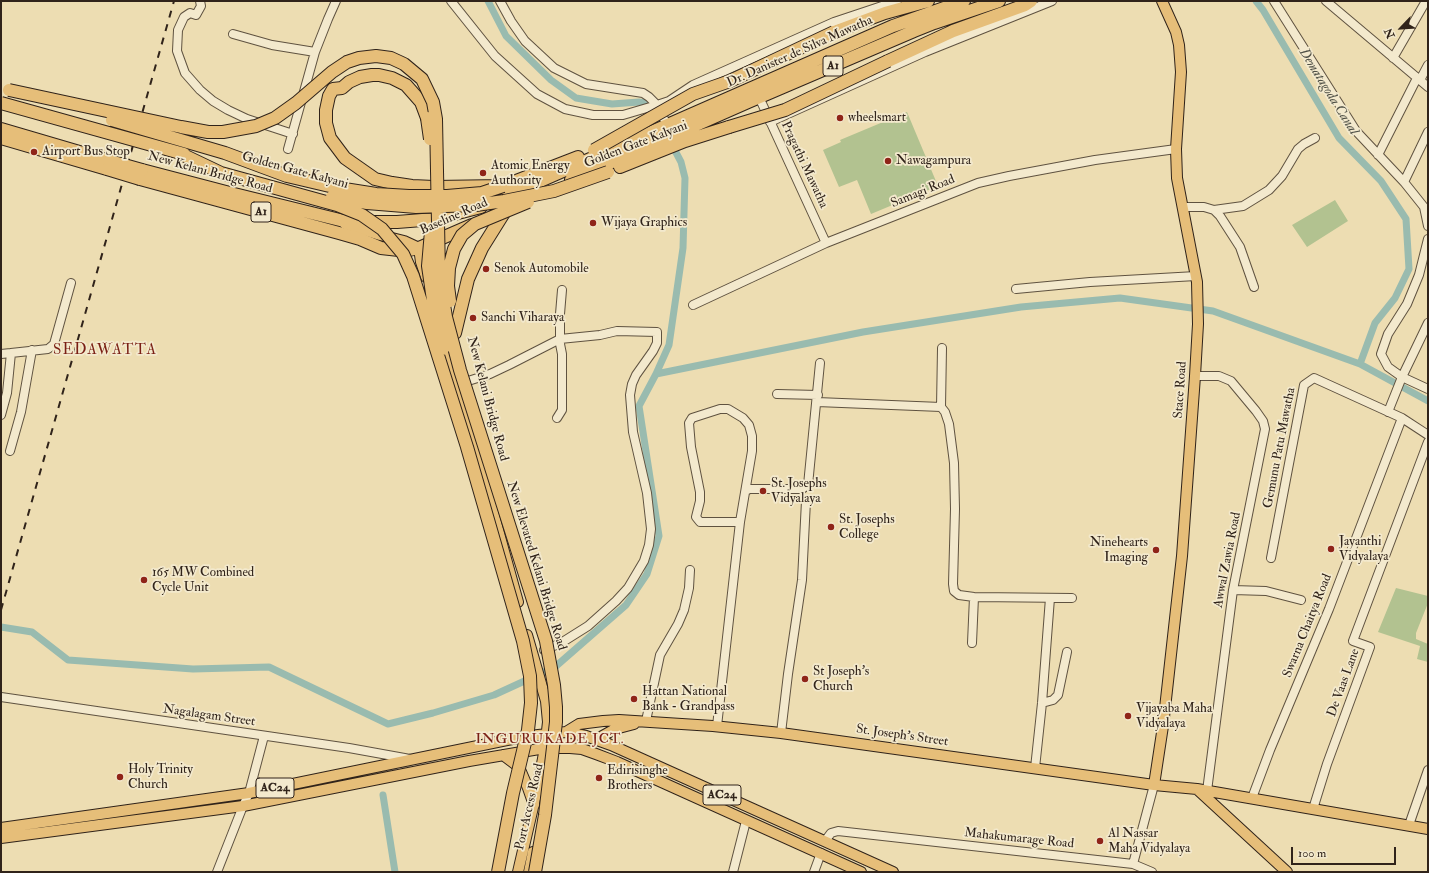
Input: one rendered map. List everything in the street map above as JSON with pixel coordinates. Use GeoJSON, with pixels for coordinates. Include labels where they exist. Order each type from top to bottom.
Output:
{"type":"FeatureCollection","features":[{"type":"Feature","properties":{"kind":"highway","name":"Golden Gate Kalyani"},"geometry":{"type":"LineString","coordinates":[[5,89],[225,152],[287,176],[338,188],[389,195],[409,196],[447,196],[482,193],[594,150],[693,94],[730,80],[834,32],[879,15],[928,1]]}},
{"type":"Feature","properties":{"kind":"highway","name":"Dr. Danister de Silva Mawatha"},"geometry":{"type":"LineString","coordinates":[[651,138],[668,125],[893,26],[964,1]]}},
{"type":"Feature","properties":{"kind":"highway","name":"Dr. Danister de Silva Mawatha"},"geometry":{"type":"LineString","coordinates":[[651,138],[682,131],[934,23],[1000,1]]}},
{"type":"Feature","properties":{"kind":"highway","name":"Golden Gate Kalyani"},"geometry":{"type":"LineString","coordinates":[[1,103],[177,152],[317,194],[360,202],[416,207],[476,205],[554,191],[608,172],[704,134],[784,110],[953,31],[1025,5],[1031,1]]}},
{"type":"Feature","properties":{"kind":"highway"},"geometry":{"type":"LineString","coordinates":[[5,89],[181,128],[208,132],[223,132],[256,126],[275,118],[293,106],[332,72],[352,60],[383,56],[404,64],[417,74],[426,86],[432,98],[435,110],[437,129],[439,282],[455,352],[482,437]]}},
{"type":"Feature","properties":{"kind":"highway"},"geometry":{"type":"LineString","coordinates":[[467,447],[437,321],[428,266],[431,239],[431,231],[431,223],[431,215],[431,208],[431,200],[431,193],[431,186],[431,178],[429,128],[424,110],[417,96],[406,85],[385,76],[365,76],[353,80],[342,88],[333,89],[329,96],[326,110],[326,123],[330,138],[344,158],[375,180],[419,187],[426,187],[434,187],[458,188],[503,186]]}},
{"type":"Feature","properties":{"kind":"highway","name":"New Kelani Bridge Road"},"geometry":{"type":"LineString","coordinates":[[1,129],[109,165]]}},
{"type":"Feature","properties":{"kind":"highway","name":"New Kelani Bridge Road"},"geometry":{"type":"LineString","coordinates":[[1,138],[141,174],[360,239],[381,248],[399,250],[419,248]]}},
{"type":"Feature","properties":{"kind":"highway","name":"Baseline Road"},"geometry":{"type":"LineString","coordinates":[[419,248],[507,208],[651,138]]}},
{"type":"Feature","properties":{"kind":"highway","name":"Baseline Road"},"geometry":{"type":"LineString","coordinates":[[415,221],[450,216],[490,204],[651,138]]}},
{"type":"Feature","properties":{"kind":"highway"},"geometry":{"type":"LineString","coordinates":[[177,152],[221,173],[337,205],[362,215],[382,229],[403,254],[413,276],[467,447],[523,641],[530,676],[531,703],[528,730],[513,793],[498,872]]}},
{"type":"Feature","properties":{"kind":"highway"},"geometry":{"type":"LineString","coordinates":[[482,437],[461,351],[449,293],[449,268],[454,249],[462,235],[475,224],[608,172]]}},
{"type":"Feature","properties":{"kind":"highway","name":"New Kelani Bridge Road"},"geometry":{"type":"LineString","coordinates":[[141,174],[348,222],[415,221]]}},
{"type":"Feature","properties":{"kind":"highway"},"geometry":{"type":"LineString","coordinates":[[455,333],[468,279],[482,248],[507,208]]}},
{"type":"Feature","properties":{"kind":"highway","name":"New Elevated Kelani Bridge Road"},"geometry":{"type":"LineString","coordinates":[[482,437],[546,641],[554,685],[556,722],[544,820],[535,872]]}},
{"type":"Feature","properties":{"kind":"main road","name":"Stace Road"},"geometry":{"type":"LineString","coordinates":[[1154,785],[1163,726],[1182,556],[1196,376],[1198,324],[1196,276],[1177,178],[1176,149],[1181,72],[1179,45],[1176,32],[1162,1]]}},
{"type":"Feature","properties":{"kind":"main road"},"geometry":{"type":"LineString","coordinates":[[328,218],[380,236],[404,241],[419,248],[431,230],[450,216]]}},
{"type":"Feature","properties":{"kind":"main road","name":"New Kelani Bridge Road"},"geometry":{"type":"LineString","coordinates":[[381,248],[406,260],[431,290]]}},
{"type":"Feature","properties":{"kind":"main road","name":"New Kelani Bridge Road"},"geometry":{"type":"LineString","coordinates":[[419,248],[424,272],[431,290],[542,686],[548,711],[548,734],[550,748]]}},
{"type":"Feature","properties":{"kind":"main road","name":"New Kelani Bridge Road"},"geometry":{"type":"LineString","coordinates":[[419,248],[428,260],[442,294],[455,333],[457,353],[465,382],[552,678],[559,706],[562,732],[550,748]]}},
{"type":"Feature","properties":{"kind":"main road","name":"St. Joseph's Street"},"geometry":{"type":"LineString","coordinates":[[562,732],[579,724],[603,720],[646,721],[716,726],[781,733],[1154,785],[1202,790],[1428,828]]}},
{"type":"Feature","properties":{"kind":"main road","name":"St. Joseph's Street"},"geometry":{"type":"LineString","coordinates":[[597,739],[615,729],[646,721]]}},
{"type":"Feature","properties":{"kind":"main road","name":"AC24"},"geometry":{"type":"LineString","coordinates":[[1,828],[249,793],[507,740],[562,732],[597,739],[893,872]]}},
{"type":"Feature","properties":{"kind":"main road","name":"AC24"},"geometry":{"type":"LineString","coordinates":[[1,838],[243,806],[503,755],[550,748],[582,749],[862,872]]}},
{"type":"Feature","properties":{"kind":"main road","name":"Port Access Road"},"geometry":{"type":"LineString","coordinates":[[518,872],[534,805],[550,748]]}},
{"type":"Feature","properties":{"kind":"main road","name":"Port Access Road"},"geometry":{"type":"LineString","coordinates":[[529,872],[548,789],[550,748]]}},
{"type":"Feature","properties":{"kind":"main road"},"geometry":{"type":"LineString","coordinates":[[503,755],[518,768],[528,788],[534,805]]}},
{"type":"Feature","properties":{"kind":"main road"},"geometry":{"type":"LineString","coordinates":[[1202,790],[1287,872]]}},
{"type":"Feature","properties":{"kind":"main road"},"geometry":{"type":"LineString","coordinates":[[145,808],[147,818]]}},
{"type":"Feature","properties":{"kind":"main road"},"geometry":{"type":"LineString","coordinates":[[820,853],[825,841]]}},
{"type":"Feature","properties":{"kind":"street"},"geometry":{"type":"LineString","coordinates":[[200,1],[201,6],[196,15],[190,14],[184,17],[178,30],[177,51],[185,73],[200,90],[213,101],[228,110],[247,119],[293,134]]}},
{"type":"Feature","properties":{"kind":"street"},"geometry":{"type":"LineString","coordinates":[[288,149],[315,52],[336,1]]}},
{"type":"Feature","properties":{"kind":"street"},"geometry":{"type":"LineString","coordinates":[[451,1],[495,56],[537,94],[565,109],[593,115],[623,115],[655,106],[669,100],[693,85],[834,22],[897,1]]}},
{"type":"Feature","properties":{"kind":"street"},"geometry":{"type":"LineString","coordinates":[[500,1],[511,21],[525,41],[554,68],[586,84],[642,93],[649,97],[668,125]]}},
{"type":"Feature","properties":{"kind":"street"},"geometry":{"type":"LineString","coordinates":[[770,122],[925,52],[1052,1]]}},
{"type":"Feature","properties":{"kind":"street"},"geometry":{"type":"LineString","coordinates":[[1274,1],[1356,131],[1426,203],[1428,226]]}},
{"type":"Feature","properties":{"kind":"street"},"geometry":{"type":"LineString","coordinates":[[1326,1],[1428,87]]}},
{"type":"Feature","properties":{"kind":"street"},"geometry":{"type":"LineString","coordinates":[[1393,58],[1426,1]]}},
{"type":"Feature","properties":{"kind":"street"},"geometry":{"type":"LineString","coordinates":[[233,34],[255,41],[315,52]]}},
{"type":"Feature","properties":{"kind":"street"},"geometry":{"type":"LineString","coordinates":[[1378,155],[1418,79],[1428,65]]}},
{"type":"Feature","properties":{"kind":"street","name":"Pragathi Mawatha"},"geometry":{"type":"LineString","coordinates":[[759,97],[826,243]]}},
{"type":"Feature","properties":{"kind":"street"},"geometry":{"type":"LineString","coordinates":[[1404,182],[1428,132]]}},
{"type":"Feature","properties":{"kind":"street"},"geometry":{"type":"LineString","coordinates":[[1183,207],[1204,207],[1214,210],[1243,206],[1269,190],[1282,176],[1298,149],[1315,138]]}},
{"type":"Feature","properties":{"kind":"street","name":"Samagi Road"},"geometry":{"type":"LineString","coordinates":[[693,305],[826,243],[957,190],[992,179],[1095,160],[1176,149]]}},
{"type":"Feature","properties":{"kind":"street"},"geometry":{"type":"LineString","coordinates":[[1214,210],[1220,216],[1240,247],[1254,287]]}},
{"type":"Feature","properties":{"kind":"street"},"geometry":{"type":"LineString","coordinates":[[1428,239],[1416,283],[1407,304],[1388,334],[1381,354],[1388,367],[1402,377],[1428,389]]}},
{"type":"Feature","properties":{"kind":"street"},"geometry":{"type":"LineString","coordinates":[[1016,289],[1090,282],[1196,276]]}},
{"type":"Feature","properties":{"kind":"street"},"geometry":{"type":"LineString","coordinates":[[1,354],[48,349],[54,344],[72,283]]}},
{"type":"Feature","properties":{"kind":"street"},"geometry":{"type":"LineString","coordinates":[[557,418],[562,410],[560,314],[562,290]]}},
{"type":"Feature","properties":{"kind":"street"},"geometry":{"type":"LineString","coordinates":[[1388,412],[1402,377],[1428,322]]}},
{"type":"Feature","properties":{"kind":"street"},"geometry":{"type":"LineString","coordinates":[[465,382],[496,371],[560,338],[600,335],[617,331],[657,332],[657,343],[654,351],[636,375],[632,384],[630,395],[633,432],[647,493],[651,529],[649,545],[644,562],[628,588],[612,605],[588,626],[545,653]]}},
{"type":"Feature","properties":{"kind":"street"},"geometry":{"type":"LineString","coordinates":[[942,348],[941,407],[945,412],[949,424],[954,463],[956,509],[954,591],[959,595],[974,597],[1072,598]]}},
{"type":"Feature","properties":{"kind":"street"},"geometry":{"type":"LineString","coordinates":[[10,452],[21,412],[32,350]]}},
{"type":"Feature","properties":{"kind":"street"},"geometry":{"type":"LineString","coordinates":[[1,415],[7,393],[12,353]]}},
{"type":"Feature","properties":{"kind":"street"},"geometry":{"type":"LineString","coordinates":[[746,490],[802,489],[808,485],[820,363]]}},
{"type":"Feature","properties":{"kind":"street","name":"Awwal Zawia Road"},"geometry":{"type":"LineString","coordinates":[[1196,376],[1219,376],[1231,381],[1242,392],[1263,420],[1265,429],[1233,590],[1202,790]]}},
{"type":"Feature","properties":{"kind":"street","name":"Gemunu Patu Mawatha"},"geometry":{"type":"LineString","coordinates":[[1271,558],[1304,385],[1314,378],[1402,418],[1428,435]]}},
{"type":"Feature","properties":{"kind":"street"},"geometry":{"type":"LineString","coordinates":[[1,384],[9,379]]}},
{"type":"Feature","properties":{"kind":"street"},"geometry":{"type":"LineString","coordinates":[[777,394],[817,399],[941,407]]}},
{"type":"Feature","properties":{"kind":"street"},"geometry":{"type":"LineString","coordinates":[[716,726],[740,522],[752,451],[752,431],[746,421],[734,412],[724,408],[692,418],[689,423],[689,437],[700,492],[700,501],[696,520],[700,522],[740,522]]}},
{"type":"Feature","properties":{"kind":"street","name":"Swarna Chaitya Road"},"geometry":{"type":"LineString","coordinates":[[1252,798],[1270,750],[1329,609],[1402,418]]}},
{"type":"Feature","properties":{"kind":"street","name":"De Vaas Lane"},"geometry":{"type":"LineString","coordinates":[[1313,809],[1327,764],[1370,647],[1353,641],[1428,442]]}},
{"type":"Feature","properties":{"kind":"street"},"geometry":{"type":"LineString","coordinates":[[781,733],[802,580],[806,501]]}},
{"type":"Feature","properties":{"kind":"street"},"geometry":{"type":"LineString","coordinates":[[646,721],[660,655],[678,624],[684,610],[689,588],[690,570]]}},
{"type":"Feature","properties":{"kind":"street"},"geometry":{"type":"LineString","coordinates":[[1233,590],[1266,591],[1301,600]]}},
{"type":"Feature","properties":{"kind":"street"},"geometry":{"type":"LineString","coordinates":[[972,643],[974,597]]}},
{"type":"Feature","properties":{"kind":"street"},"geometry":{"type":"LineString","coordinates":[[1034,768],[1042,703],[1050,598]]}},
{"type":"Feature","properties":{"kind":"street"},"geometry":{"type":"LineString","coordinates":[[1042,703],[1053,700],[1058,695],[1066,652]]}},
{"type":"Feature","properties":{"kind":"street","name":"Nagalagam Street"},"geometry":{"type":"LineString","coordinates":[[1,697],[349,748],[414,759]]}},
{"type":"Feature","properties":{"kind":"street"},"geometry":{"type":"LineString","coordinates":[[217,872],[249,793],[264,736]]}},
{"type":"Feature","properties":{"kind":"street"},"geometry":{"type":"LineString","coordinates":[[1409,825],[1428,770]]}},
{"type":"Feature","properties":{"kind":"street"},"geometry":{"type":"LineString","coordinates":[[1133,864],[1154,785]]}},
{"type":"Feature","properties":{"kind":"street"},"geometry":{"type":"LineString","coordinates":[[733,872],[746,821]]}},
{"type":"Feature","properties":{"kind":"street","name":"Mahakumarage Road"},"geometry":{"type":"LineString","coordinates":[[825,841],[831,832],[838,830],[1133,864],[1152,872]]}},
{"type":"Feature","properties":{"kind":"street"},"geometry":{"type":"LineString","coordinates":[[814,872],[820,853]]}},
{"type":"Feature","properties":{"kind":"green space","name":"Nawagampura"},"geometry":{"type":"Polygon","coordinates":[[[907,112],[938,186],[871,214],[857,180],[839,187],[823,150],[841,142],[840,140],[907,112]]]}},
{"type":"Feature","properties":{"kind":"green space"},"geometry":{"type":"Polygon","coordinates":[[[1335,200],[1348,221],[1307,247],[1292,225],[1335,200]]]}},
{"type":"Feature","properties":{"kind":"green space"},"geometry":{"type":"Polygon","coordinates":[[[1396,588],[1428,596],[1428,603],[1416,633],[1416,639],[1428,644],[1428,662],[1417,659],[1420,646],[1378,632],[1396,588]]]}},
{"type":"Feature","properties":{"kind":"waterway"},"geometry":{"type":"LineString","coordinates":[[488,1],[506,36],[551,80],[576,98],[612,104],[639,102],[648,103],[664,129]]}},
{"type":"Feature","properties":{"kind":"waterway","name":"Dematagoda Canal"},"geometry":{"type":"LineString","coordinates":[[1256,1],[1263,10],[1339,138],[1381,181],[1406,219],[1409,269],[1395,298],[1375,323],[1360,364]]}},
{"type":"Feature","properties":{"kind":"waterway"},"geometry":{"type":"LineString","coordinates":[[656,374],[669,345],[683,248],[685,178],[681,162],[671,143]]}},
{"type":"Feature","properties":{"kind":"waterway"},"geometry":{"type":"LineString","coordinates":[[1,627],[32,632],[68,660],[193,669],[269,667],[388,724],[433,713],[494,695],[555,667],[626,605],[647,574],[659,536],[639,406],[656,374],[863,332],[1021,307],[1120,298],[1213,311],[1360,364],[1428,401]]}},
{"type":"Feature","properties":{"kind":"waterway"},"geometry":{"type":"LineString","coordinates":[[383,795],[395,872]]}},
{"type":"Feature","properties":{"kind":"railway"},"geometry":{"type":"LineString","coordinates":[[1,610],[174,1]]}},
{"type":"Feature","properties":{"kind":"place","name":"wheelsmart"},"geometry":{"type":"Point","coordinates":[840,118]}},
{"type":"Feature","properties":{"kind":"place","name":"Airport Bus Stop"},"geometry":{"type":"Point","coordinates":[34,152]}},
{"type":"Feature","properties":{"kind":"place","name":"Nawagampura"},"geometry":{"type":"Point","coordinates":[888,161]}},
{"type":"Feature","properties":{"kind":"place","name":"Atomic Energy Authority"},"geometry":{"type":"Point","coordinates":[483,173]}},
{"type":"Feature","properties":{"kind":"place","name":"Wijaya Graphics"},"geometry":{"type":"Point","coordinates":[593,223]}},
{"type":"Feature","properties":{"kind":"place","name":"Senok Automobile"},"geometry":{"type":"Point","coordinates":[486,269]}},
{"type":"Feature","properties":{"kind":"place","name":"Sanchi Viharaya"},"geometry":{"type":"Point","coordinates":[473,318]}},
{"type":"Feature","properties":{"kind":"place","name":"St. Josephs Vidyalaya"},"geometry":{"type":"Point","coordinates":[763,491]}},
{"type":"Feature","properties":{"kind":"place","name":"St. Josephs College"},"geometry":{"type":"Point","coordinates":[831,527]}},
{"type":"Feature","properties":{"kind":"place","name":"Jayanthi Vidyalaya"},"geometry":{"type":"Point","coordinates":[1331,549]}},
{"type":"Feature","properties":{"kind":"place","name":"Ninehearts Imaging"},"geometry":{"type":"Point","coordinates":[1156,550]}},
{"type":"Feature","properties":{"kind":"place","name":"165 MW Combined Cycle Unit"},"geometry":{"type":"Point","coordinates":[144,580]}},
{"type":"Feature","properties":{"kind":"place","name":"St Joseph's Church"},"geometry":{"type":"Point","coordinates":[805,679]}},
{"type":"Feature","properties":{"kind":"place","name":"Hattan National Bank - Grandpass"},"geometry":{"type":"Point","coordinates":[634,699]}},
{"type":"Feature","properties":{"kind":"place","name":"Vijayaba Maha Vidyalaya"},"geometry":{"type":"Point","coordinates":[1128,716]}},
{"type":"Feature","properties":{"kind":"place","name":"Holy Trinity Church"},"geometry":{"type":"Point","coordinates":[120,777]}},
{"type":"Feature","properties":{"kind":"place","name":"Edirisinghe Brothers"},"geometry":{"type":"Point","coordinates":[599,778]}},
{"type":"Feature","properties":{"kind":"place","name":"Al Nassar Maha Vidyalaya"},"geometry":{"type":"Point","coordinates":[1100,841]}},
{"type":"Feature","properties":{"kind":"district","name":"SEDAWATTA"},"geometry":{"type":"Point","coordinates":[105,351]}},
{"type":"Feature","properties":{"kind":"district","name":"INGURUKADE JCT."},"geometry":{"type":"Point","coordinates":[550,740]}}]}
